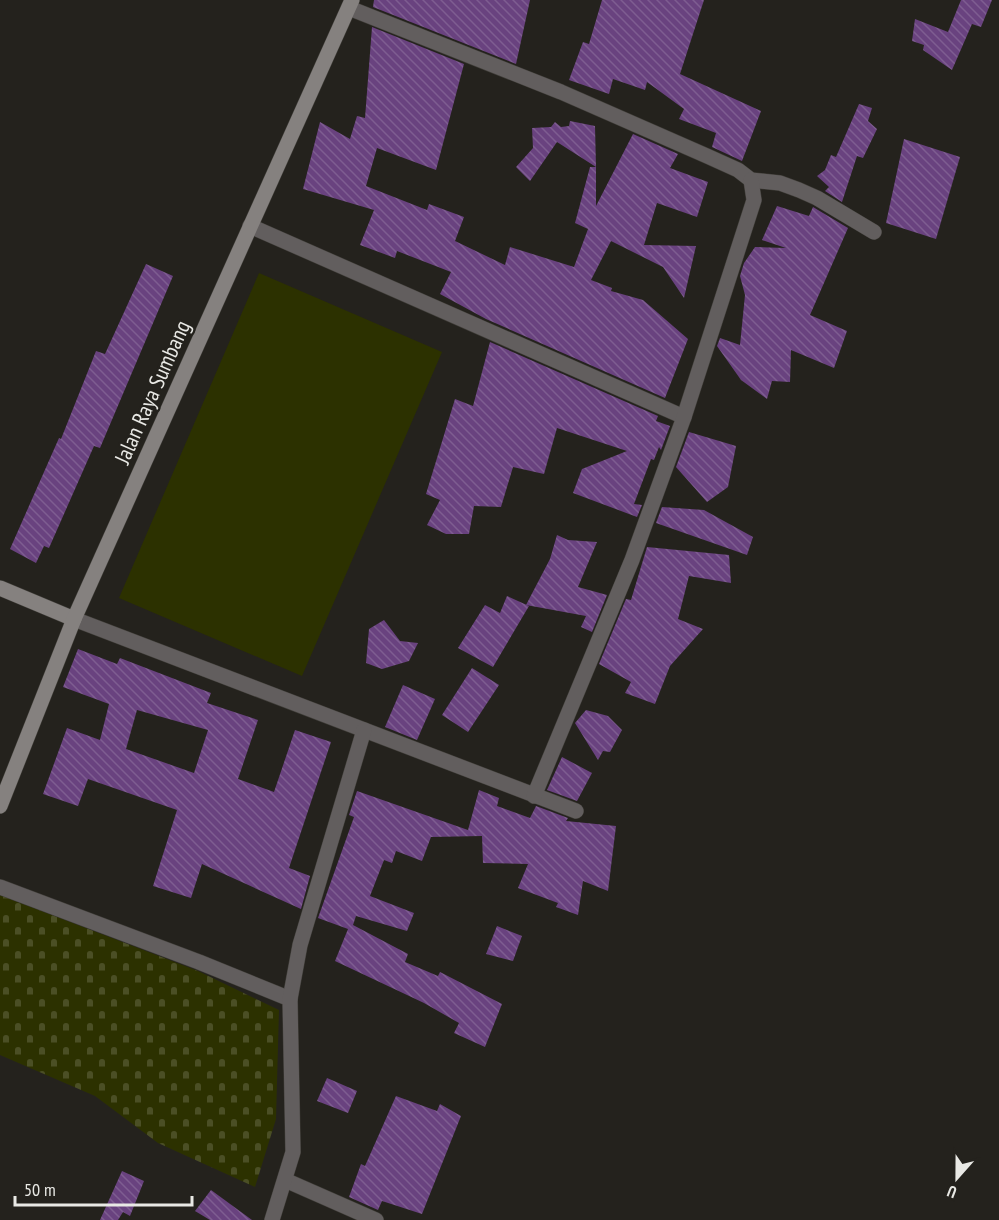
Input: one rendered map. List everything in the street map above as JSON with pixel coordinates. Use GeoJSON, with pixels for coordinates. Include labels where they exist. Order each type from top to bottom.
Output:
{"type":"FeatureCollection","features":[{"type":"Feature","properties":{"kind":"street"},"geometry":{"type":"LineString","coordinates":[[350,4],[728,165],[751,180],[780,183],[799,190],[817,198],[874,232]]}},
{"type":"Feature","properties":{"kind":"street","name":"Jalan Raya Sumbang"},"geometry":{"type":"LineString","coordinates":[[0,806],[74,619],[350,4]]}},
{"type":"Feature","properties":{"kind":"street"},"geometry":{"type":"LineString","coordinates":[[534,796],[613,609],[684,417],[754,200],[751,180]]}},
{"type":"Feature","properties":{"kind":"street"},"geometry":{"type":"LineString","coordinates":[[250,226],[684,417]]}},
{"type":"Feature","properties":{"kind":"street"},"geometry":{"type":"LineString","coordinates":[[0,588],[74,619],[576,811]]}},
{"type":"Feature","properties":{"kind":"street"},"geometry":{"type":"LineString","coordinates":[[272,1220],[292,1152],[290,999],[300,945],[364,730]]}},
{"type":"Feature","properties":{"kind":"street"},"geometry":{"type":"LineString","coordinates":[[0,887],[290,999]]}},
{"type":"Feature","properties":{"kind":"street"},"geometry":{"type":"LineString","coordinates":[[285,1180],[376,1220]]}},
{"type":"Feature","properties":{"kind":"green space"},"geometry":{"type":"Polygon","coordinates":[[[259,273],[442,352],[302,676],[119,598],[259,273]]]}},
{"type":"Feature","properties":{"kind":"green space"},"geometry":{"type":"Polygon","coordinates":[[[0,895],[198,971],[279,1010],[276,1119],[255,1187],[158,1143],[95,1096],[0,1055],[0,895]]]}},
{"type":"Feature","properties":{"kind":"building"},"geometry":{"type":"Polygon","coordinates":[[[374,0],[530,0],[516,64],[373,7],[374,0]]]}},
{"type":"Feature","properties":{"kind":"building"},"geometry":{"type":"Polygon","coordinates":[[[602,0],[704,0],[680,74],[761,111],[742,161],[712,147],[716,133],[679,119],[684,109],[647,82],[645,90],[613,79],[609,94],[569,80],[583,42],[589,44],[602,0]]]}},
{"type":"Feature","properties":{"kind":"building"},"geometry":{"type":"Polygon","coordinates":[[[961,0],[992,0],[981,27],[972,24],[952,70],[923,50],[924,45],[912,41],[915,19],[948,32],[961,0]]]}},
{"type":"Feature","properties":{"kind":"building"},"geometry":{"type":"Polygon","coordinates":[[[372,27],[464,64],[436,170],[377,148],[366,186],[427,210],[429,204],[464,217],[455,241],[505,265],[510,247],[574,267],[588,229],[575,223],[590,167],[596,167],[596,206],[633,134],[678,154],[670,168],[708,182],[697,217],[657,203],[644,245],[696,246],[684,298],[663,267],[611,241],[591,280],[612,288],[611,291],[643,300],[688,339],[665,398],[486,319],[440,294],[451,272],[397,251],[395,258],[360,245],[374,210],[303,189],[320,122],[350,139],[357,116],[365,118],[372,27]]]}},
{"type":"Feature","properties":{"kind":"building"},"geometry":{"type":"Polygon","coordinates":[[[859,104],[872,108],[868,121],[877,129],[863,158],[857,156],[842,202],[825,191],[829,187],[817,176],[825,170],[831,155],[836,157],[859,104]]]}},
{"type":"Feature","properties":{"kind":"building"},"geometry":{"type":"Polygon","coordinates":[[[570,121],[595,126],[596,167],[557,142],[530,181],[516,167],[533,148],[532,128],[551,127],[555,122],[561,127],[569,126],[570,121]]]}},
{"type":"Feature","properties":{"kind":"building"},"geometry":{"type":"Polygon","coordinates":[[[904,139],[960,157],[936,239],[886,223],[904,139]]]}},
{"type":"Feature","properties":{"kind":"building"},"geometry":{"type":"Polygon","coordinates":[[[777,206],[809,216],[813,207],[848,228],[810,315],[847,331],[834,368],[791,350],[790,382],[772,381],[767,399],[741,380],[717,346],[720,338],[740,345],[745,295],[740,276],[744,263],[755,247],[786,248],[762,240],[777,206]]]}},
{"type":"Feature","properties":{"kind":"building"},"geometry":{"type":"Polygon","coordinates":[[[146,264],[173,276],[100,448],[94,446],[49,548],[44,546],[36,563],[10,549],[59,438],[61,439],[96,351],[105,354],[146,264]]]}},
{"type":"Feature","properties":{"kind":"building"},"geometry":{"type":"Polygon","coordinates":[[[490,342],[658,416],[656,421],[670,426],[661,450],[659,447],[654,460],[651,459],[634,504],[642,505],[637,517],[573,493],[582,469],[627,451],[557,428],[544,474],[513,467],[501,507],[474,506],[469,534],[446,534],[427,525],[440,500],[426,494],[455,399],[473,406],[490,342]]]}},
{"type":"Feature","properties":{"kind":"building"},"geometry":{"type":"Polygon","coordinates":[[[689,432],[736,446],[728,487],[707,502],[676,467],[689,432]]]}},
{"type":"Feature","properties":{"kind":"building"},"geometry":{"type":"Polygon","coordinates":[[[662,507],[704,510],[753,537],[747,555],[656,523],[662,507]]]}},
{"type":"Feature","properties":{"kind":"building"},"geometry":{"type":"Polygon","coordinates":[[[557,535],[568,540],[597,542],[578,587],[607,595],[592,632],[581,627],[586,616],[526,605],[550,559],[557,535]]]}},
{"type":"Feature","properties":{"kind":"building"},"geometry":{"type":"Polygon","coordinates":[[[647,547],[729,555],[731,583],[689,576],[678,619],[703,629],[670,666],[655,704],[625,693],[631,682],[599,664],[626,599],[631,600],[647,547]]]}},
{"type":"Feature","properties":{"kind":"building"},"geometry":{"type":"Polygon","coordinates":[[[507,596],[529,606],[493,667],[458,648],[485,605],[500,613],[507,596]]]}},
{"type":"Feature","properties":{"kind":"building"},"geometry":{"type":"Polygon","coordinates":[[[384,620],[400,641],[418,643],[409,661],[382,669],[366,663],[369,629],[384,620]]]}},
{"type":"Feature","properties":{"kind":"building"},"geometry":{"type":"Polygon","coordinates":[[[78,649],[117,664],[120,658],[211,693],[207,703],[258,720],[238,779],[274,792],[295,730],[331,742],[289,868],[310,876],[301,909],[202,864],[191,898],[153,886],[177,810],[88,779],[78,806],[43,794],[67,728],[100,740],[109,704],[63,687],[78,649]],[[137,710],[126,749],[194,773],[208,730],[137,710]]]}},
{"type":"Feature","properties":{"kind":"building"},"geometry":{"type":"Polygon","coordinates":[[[472,668],[499,685],[468,732],[442,715],[472,668]]]}},
{"type":"Feature","properties":{"kind":"building"},"geometry":{"type":"Polygon","coordinates":[[[403,685],[435,699],[417,740],[385,727],[403,685]]]}},
{"type":"Feature","properties":{"kind":"building"},"geometry":{"type":"Polygon","coordinates":[[[586,710],[608,716],[622,730],[610,752],[603,751],[598,760],[575,723],[586,710]]]}},
{"type":"Feature","properties":{"kind":"building"},"geometry":{"type":"Polygon","coordinates":[[[562,757],[592,773],[577,801],[547,790],[562,757]]]}},
{"type":"Feature","properties":{"kind":"building"},"geometry":{"type":"Polygon","coordinates":[[[479,790],[499,798],[497,806],[530,818],[536,806],[568,818],[566,821],[616,826],[608,891],[583,881],[578,915],[556,907],[558,903],[518,888],[528,864],[483,863],[482,836],[431,837],[422,861],[396,851],[392,863],[384,860],[370,896],[414,913],[407,931],[356,916],[353,925],[408,954],[405,962],[438,976],[440,972],[502,1004],[485,1047],[454,1033],[459,1023],[424,1003],[335,961],[348,929],[318,918],[354,817],[349,815],[357,791],[468,830],[479,790]]]}},
{"type":"Feature","properties":{"kind":"building"},"geometry":{"type":"Polygon","coordinates":[[[497,926],[522,936],[513,961],[486,954],[497,926]]]}},
{"type":"Feature","properties":{"kind":"building"},"geometry":{"type":"Polygon","coordinates":[[[327,1078],[357,1091],[348,1113],[317,1101],[327,1078]]]}},
{"type":"Feature","properties":{"kind":"building"},"geometry":{"type":"Polygon","coordinates":[[[396,1096],[437,1111],[440,1104],[461,1116],[422,1214],[382,1201],[378,1210],[349,1197],[361,1164],[365,1166],[396,1096]]]}},
{"type":"Feature","properties":{"kind":"building"},"geometry":{"type":"Polygon","coordinates":[[[122,1171],[144,1181],[130,1216],[123,1212],[118,1220],[100,1220],[122,1171]]]}},
{"type":"Feature","properties":{"kind":"building"},"geometry":{"type":"Polygon","coordinates":[[[211,1190],[252,1220],[210,1220],[195,1211],[211,1190]]]}}]}
